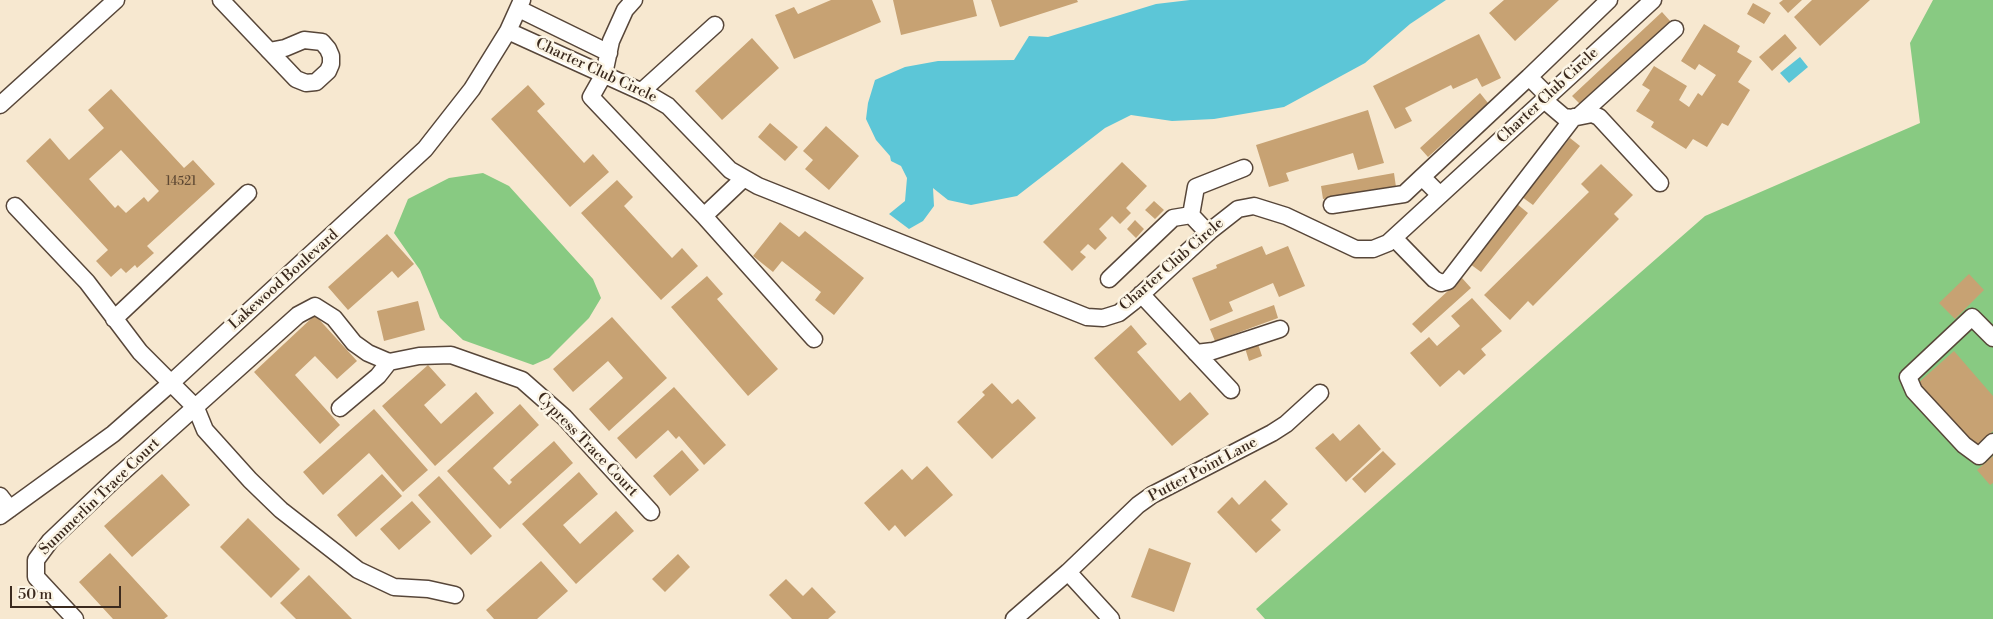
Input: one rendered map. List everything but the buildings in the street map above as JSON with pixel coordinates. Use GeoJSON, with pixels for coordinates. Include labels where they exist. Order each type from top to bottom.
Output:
{"type":"FeatureCollection","features":[{"type":"Feature","properties":{"kind":"street"},"geometry":{"type":"LineString","coordinates":[[0,105],[116,0]]}},
{"type":"Feature","properties":{"kind":"street"},"geometry":{"type":"LineString","coordinates":[[221,0],[269,51]]}},
{"type":"Feature","properties":{"kind":"street","name":"Charter Club Circle"},"geometry":{"type":"LineString","coordinates":[[520,5],[609,53],[611,41],[625,10],[634,0]]}},
{"type":"Feature","properties":{"kind":"street"},"geometry":{"type":"LineString","coordinates":[[1332,205],[1404,194],[1609,0]]}},
{"type":"Feature","properties":{"kind":"street","name":"Charter Club Circle"},"geometry":{"type":"LineString","coordinates":[[508,30],[642,91],[673,110],[730,170],[743,179],[1087,317],[1103,318],[1119,313],[1208,233],[1238,209],[1254,206],[1286,216],[1356,249],[1373,249],[1388,243],[1653,0]]}},
{"type":"Feature","properties":{"kind":"street","name":"Lakewood Boulevard"},"geometry":{"type":"LineString","coordinates":[[5,513],[113,434],[425,149],[472,90],[508,30],[520,5]]}},
{"type":"Feature","properties":{"kind":"street"},"geometry":{"type":"LineString","coordinates":[[642,91],[715,25]]}},
{"type":"Feature","properties":{"kind":"street"},"geometry":{"type":"LineString","coordinates":[[1394,238],[1434,278],[1441,283],[1448,281],[1576,117],[1675,29]]}},
{"type":"Feature","properties":{"kind":"street"},"geometry":{"type":"LineString","coordinates":[[609,53],[604,74],[591,97],[704,216],[814,339]]}},
{"type":"Feature","properties":{"kind":"street"},"geometry":{"type":"LineString","coordinates":[[1529,77],[1559,115],[1576,117],[1592,114],[1599,117],[1660,183]]}},
{"type":"Feature","properties":{"kind":"street"},"geometry":{"type":"LineString","coordinates":[[1191,215],[1196,187],[1244,168]]}},
{"type":"Feature","properties":{"kind":"street"},"geometry":{"type":"LineString","coordinates":[[1422,177],[1440,195]]}},
{"type":"Feature","properties":{"kind":"street"},"geometry":{"type":"LineString","coordinates":[[704,216],[743,179]]}},
{"type":"Feature","properties":{"kind":"street"},"geometry":{"type":"LineString","coordinates":[[114,319],[248,194]]}},
{"type":"Feature","properties":{"kind":"street"},"geometry":{"type":"LineString","coordinates":[[15,206],[87,282],[140,352],[196,408],[205,430],[280,510],[358,570],[394,587],[428,589],[454,595]]}},
{"type":"Feature","properties":{"kind":"street"},"geometry":{"type":"LineString","coordinates":[[1191,215],[1208,233]]}},
{"type":"Feature","properties":{"kind":"street"},"geometry":{"type":"LineString","coordinates":[[1109,279],[1173,218],[1191,215]]}},
{"type":"Feature","properties":{"kind":"street"},"geometry":{"type":"LineString","coordinates":[[1141,294],[1231,390]]}},
{"type":"Feature","properties":{"kind":"street"},"geometry":{"type":"LineString","coordinates":[[196,408],[298,315],[315,306],[334,318],[354,343],[368,353],[389,362],[383,371],[340,408]]}},
{"type":"Feature","properties":{"kind":"street"},"geometry":{"type":"LineString","coordinates":[[1993,338],[1972,317],[1908,377],[1914,391],[1972,451],[1979,456],[1993,442]]}},
{"type":"Feature","properties":{"kind":"street"},"geometry":{"type":"LineString","coordinates":[[1196,353],[1213,351],[1280,329]]}},
{"type":"Feature","properties":{"kind":"street","name":"Cypress Trace Court"},"geometry":{"type":"LineString","coordinates":[[389,362],[419,356],[451,355],[522,380],[564,416],[651,512]]}},
{"type":"Feature","properties":{"kind":"street","name":"Putter Point Lane"},"geometry":{"type":"LineString","coordinates":[[1014,619],[1068,572],[1138,505],[1152,495],[1272,433],[1286,424],[1320,393]]}},
{"type":"Feature","properties":{"kind":"street","name":"Summerlin Trace Court"},"geometry":{"type":"LineString","coordinates":[[75,619],[36,577],[36,560],[50,541],[115,479],[196,408]]}},
{"type":"Feature","properties":{"kind":"street"},"geometry":{"type":"LineString","coordinates":[[0,496],[5,513]]}},
{"type":"Feature","properties":{"kind":"street"},"geometry":{"type":"LineString","coordinates":[[1068,572],[1111,619]]}},
{"type":"Feature","properties":{"kind":"green space"},"geometry":{"type":"Polygon","coordinates":[[[1933,0],[1993,0],[1993,619],[1265,619],[1256,609],[1705,216],[1920,123],[1910,43],[1933,0]]]}},
{"type":"Feature","properties":{"kind":"green space"},"geometry":{"type":"Polygon","coordinates":[[[483,173],[509,186],[593,279],[601,298],[589,318],[549,358],[533,365],[463,340],[440,318],[420,270],[394,233],[408,199],[449,178],[483,173]]]}},
{"type":"Feature","properties":{"kind":"water"},"geometry":{"type":"Polygon","coordinates":[[[1190,0],[1446,0],[1410,24],[1365,63],[1284,107],[1214,119],[1172,121],[1131,115],[1105,128],[1017,196],[971,205],[948,200],[933,188],[934,206],[923,221],[909,229],[889,214],[905,201],[907,178],[901,166],[891,161],[890,156],[876,140],[866,119],[868,103],[875,80],[905,67],[938,61],[1014,60],[1029,36],[1048,37],[1156,4],[1190,0]]]}},
{"type":"Feature","properties":{"kind":"water"},"geometry":{"type":"Polygon","coordinates":[[[1800,57],[1808,67],[1789,83],[1780,73],[1800,57]]]}}]}
